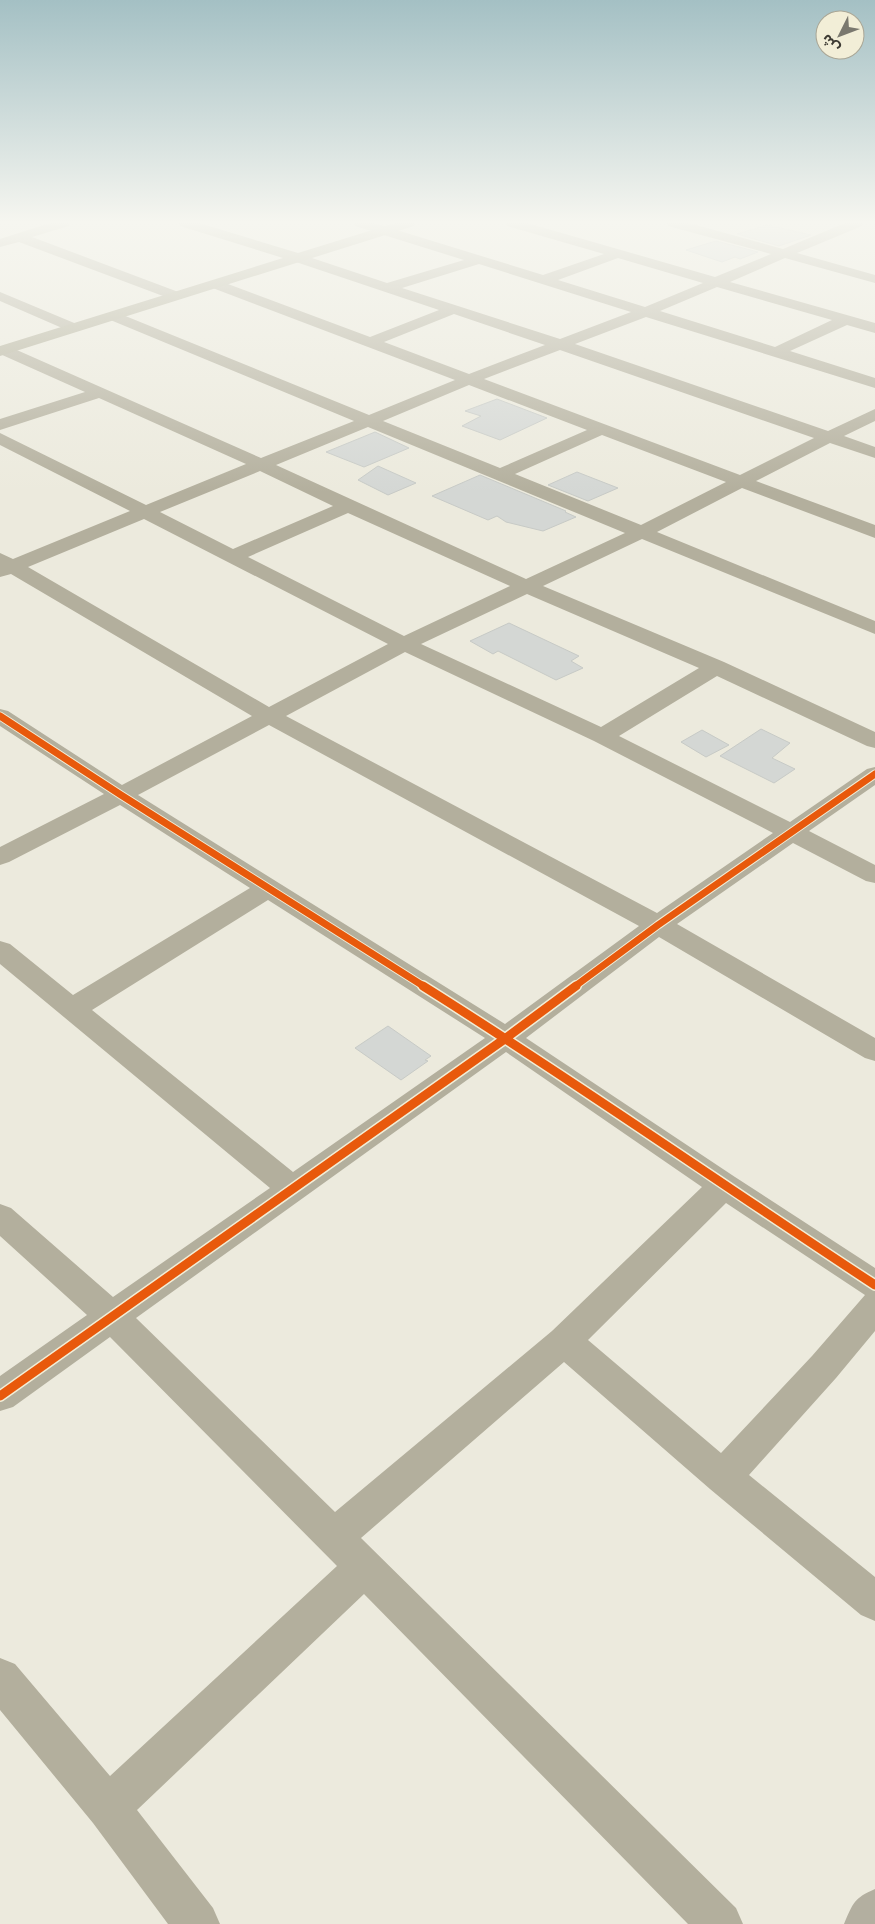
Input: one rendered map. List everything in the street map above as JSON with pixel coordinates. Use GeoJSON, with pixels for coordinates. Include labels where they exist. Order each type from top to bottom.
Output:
{"type":"FeatureCollection","features":[{"type":"Feature","properties":{"kind":"highway"},"geometry":{"type":"LineString","coordinates":[[866,1924],[875,1912]]}},
{"type":"Feature","properties":{"kind":"main road"},"geometry":{"type":"LineString","coordinates":[[2,351],[123,313]]}},
{"type":"Feature","properties":{"kind":"street"},"geometry":{"type":"LineString","coordinates":[[39,313],[74,328]]}},
{"type":"Feature","properties":{"kind":"street"},"geometry":{"type":"LineString","coordinates":[[292,313],[875,532]]}},
{"type":"Feature","properties":{"kind":"street"},"geometry":{"type":"LineString","coordinates":[[370,342],[445,313]]}},
{"type":"Feature","properties":{"kind":"street"},"geometry":{"type":"LineString","coordinates":[[461,313],[558,344],[875,453]]}},
{"type":"Feature","properties":{"kind":"street"},"geometry":{"type":"LineString","coordinates":[[4,565],[262,465],[558,344],[643,313]]}},
{"type":"Feature","properties":{"kind":"street"},"geometry":{"type":"LineString","coordinates":[[648,313],[875,383]]}},
{"type":"Feature","properties":{"kind":"street"},"geometry":{"type":"LineString","coordinates":[[820,313],[875,328]]}},
{"type":"Feature","properties":{"kind":"street"},"geometry":{"type":"LineString","coordinates":[[113,316],[875,628]]}},
{"type":"Feature","properties":{"kind":"street"},"geometry":{"type":"LineString","coordinates":[[776,352],[845,320]]}},
{"type":"Feature","properties":{"kind":"street"},"geometry":{"type":"LineString","coordinates":[[2,351],[262,465],[528,587],[716,667],[875,741]]}},
{"type":"Feature","properties":{"kind":"street"},"geometry":{"type":"LineString","coordinates":[[0,425],[98,393]]}},
{"type":"Feature","properties":{"kind":"street"},"geometry":{"type":"LineString","coordinates":[[0,857],[270,717],[404,644],[640,533],[831,438],[875,414]]}},
{"type":"Feature","properties":{"kind":"street"},"geometry":{"type":"LineString","coordinates":[[499,475],[600,430]]}},
{"type":"Feature","properties":{"kind":"street"},"geometry":{"type":"LineString","coordinates":[[0,438],[404,644],[602,736],[792,831],[875,875]]}},
{"type":"Feature","properties":{"kind":"street"},"geometry":{"type":"LineString","coordinates":[[233,556],[348,506]]}},
{"type":"Feature","properties":{"kind":"street"},"geometry":{"type":"LineString","coordinates":[[4,565],[270,717],[658,925],[875,1052]]}},
{"type":"Feature","properties":{"kind":"street"},"geometry":{"type":"LineString","coordinates":[[602,736],[716,667]]}},
{"type":"Feature","properties":{"kind":"street"},"geometry":{"type":"LineString","coordinates":[[0,716],[121,795],[506,1038],[724,1186],[875,1285]]}},
{"type":"Feature","properties":{"kind":"street"},"geometry":{"type":"LineString","coordinates":[[0,1396],[506,1038],[658,925],[875,774]]}},
{"type":"Feature","properties":{"kind":"street"},"geometry":{"type":"LineString","coordinates":[[72,1009],[268,888]]}},
{"type":"Feature","properties":{"kind":"street"},"geometry":{"type":"LineString","coordinates":[[0,950],[292,1189]]}},
{"type":"Feature","properties":{"kind":"street"},"geometry":{"type":"LineString","coordinates":[[334,1537],[564,1340],[724,1186]]}},
{"type":"Feature","properties":{"kind":"street"},"geometry":{"type":"LineString","coordinates":[[0,1217],[111,1316],[720,1924]]}},
{"type":"Feature","properties":{"kind":"street"},"geometry":{"type":"LineString","coordinates":[[723,1477],[824,1367],[875,1306]]}},
{"type":"Feature","properties":{"kind":"street"},"geometry":{"type":"LineString","coordinates":[[564,1340],[723,1477],[875,1602]]}},
{"type":"Feature","properties":{"kind":"street"},"geometry":{"type":"LineString","coordinates":[[108,1808],[364,1567]]}},
{"type":"Feature","properties":{"kind":"street"},"geometry":{"type":"LineString","coordinates":[[0,1678],[108,1808],[197,1924]]}},
{"type":"Feature","properties":{"kind":"building"},"geometry":{"type":"Polygon","coordinates":[[[497,399],[547,418],[500,440],[462,426],[481,416],[465,411],[497,399]]]}},
{"type":"Feature","properties":{"kind":"building"},"geometry":{"type":"Polygon","coordinates":[[[375,432],[409,448],[364,467],[326,452],[375,432]]]}},
{"type":"Feature","properties":{"kind":"building"},"geometry":{"type":"Polygon","coordinates":[[[378,466],[416,483],[388,495],[358,480],[378,466]]]}},
{"type":"Feature","properties":{"kind":"building"},"geometry":{"type":"Polygon","coordinates":[[[577,472],[618,488],[588,501],[548,485],[577,472]]]}},
{"type":"Feature","properties":{"kind":"building"},"geometry":{"type":"Polygon","coordinates":[[[480,475],[576,517],[543,531],[506,522],[497,516],[488,520],[432,496],[480,475]]]}},
{"type":"Feature","properties":{"kind":"building"},"geometry":{"type":"Polygon","coordinates":[[[509,623],[579,656],[571,661],[583,668],[556,680],[498,651],[493,654],[470,641],[509,623]]]}},
{"type":"Feature","properties":{"kind":"building"},"geometry":{"type":"Polygon","coordinates":[[[761,729],[790,743],[772,758],[795,769],[774,783],[720,756],[761,729]]]}},
{"type":"Feature","properties":{"kind":"building"},"geometry":{"type":"Polygon","coordinates":[[[702,730],[729,745],[706,757],[681,742],[702,730]]]}},
{"type":"Feature","properties":{"kind":"building"},"geometry":{"type":"Polygon","coordinates":[[[388,1026],[431,1056],[425,1060],[428,1061],[401,1080],[355,1048],[388,1026]]]}},
{"type":"Feature","properties":{"kind":"cycle path"},"geometry":{"type":"LineString","coordinates":[[0,716],[121,795],[506,1038],[724,1186],[875,1285]]}},
{"type":"Feature","properties":{"kind":"cycle path"},"geometry":{"type":"LineString","coordinates":[[0,1396],[506,1038],[658,925],[875,774]]}}]}
